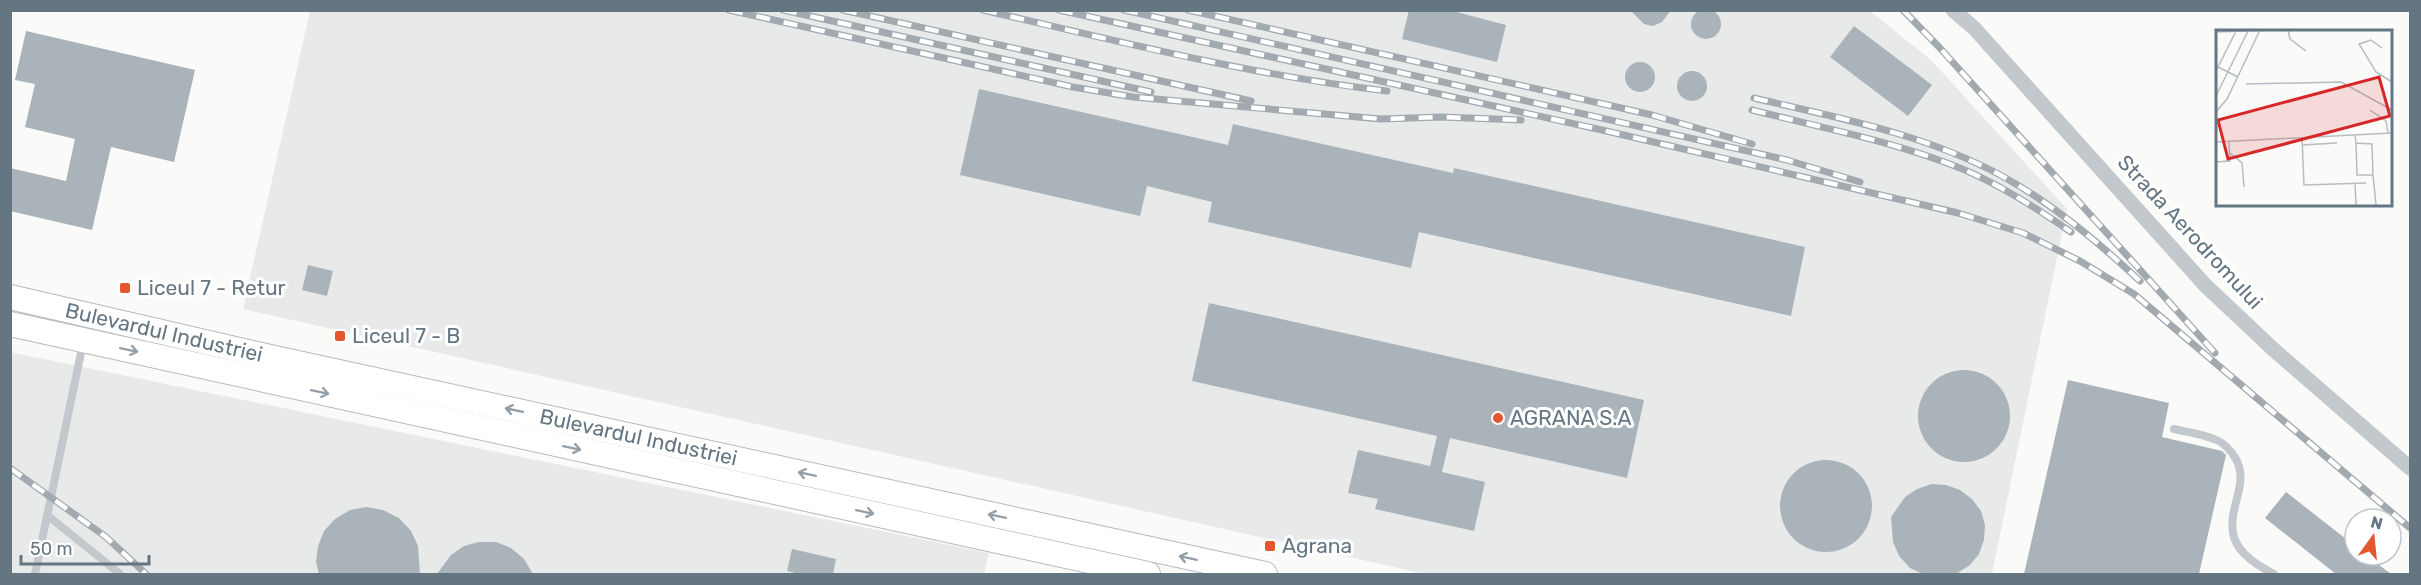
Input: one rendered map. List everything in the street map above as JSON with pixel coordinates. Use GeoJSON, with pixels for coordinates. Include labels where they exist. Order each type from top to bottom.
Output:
{"type":"FeatureCollection","features":[{"type":"Feature","properties":{"kind":"main road","name":"Bulevardul Industriei"},"geometry":{"type":"LineString","coordinates":[[10,297],[86,327],[1108,557],[1265,574]]}},
{"type":"Feature","properties":{"kind":"main road","name":"Bulevardul Industriei"},"geometry":{"type":"LineString","coordinates":[[10,324],[86,327]]}},
{"type":"Feature","properties":{"kind":"main road","name":"Bulevardul Industriei"},"geometry":{"type":"LineString","coordinates":[[1108,557],[1148,574]]}},
{"type":"Feature","properties":{"kind":"street","name":"Strada Aerodromului"},"geometry":{"type":"LineString","coordinates":[[1953,10],[1974,28],[2205,285],[2274,350],[2410,468]]}},
{"type":"Feature","properties":{"kind":"lane"},"geometry":{"type":"LineString","coordinates":[[35,574],[86,327]]}},
{"type":"Feature","properties":{"kind":"lane"},"geometry":{"type":"LineString","coordinates":[[2174,429],[2216,439],[2230,450],[2240,464],[2242,480],[2233,534],[2242,553],[2259,567],[2274,574]]}},
{"type":"Feature","properties":{"kind":"lane"},"geometry":{"type":"LineString","coordinates":[[47,515],[120,574]]}},
{"type":"Feature","properties":{"kind":"shaded area"},"geometry":{"type":"Polygon","coordinates":[[[310,11],[1870,11],[1931,60],[2067,209],[1992,574],[1425,574],[243,309],[310,11]]]}},
{"type":"Feature","properties":{"kind":"shaded area"},"geometry":{"type":"Polygon","coordinates":[[[10,352],[989,553],[984,574],[11,574],[10,352]]]}},
{"type":"Feature","properties":{"kind":"building"},"geometry":{"type":"Polygon","coordinates":[[[1706,9],[1712,10],[1720,18],[1720,30],[1712,38],[1706,39],[1700,38],[1692,30],[1691,24],[1692,18],[1700,10],[1706,9]]]}},
{"type":"Feature","properties":{"kind":"building"},"geometry":{"type":"Polygon","coordinates":[[[1409,10],[1449,10],[1506,25],[1497,62],[1402,39],[1409,10]]]}},
{"type":"Feature","properties":{"kind":"building"},"geometry":{"type":"Polygon","coordinates":[[[1630,10],[1671,10],[1662,22],[1653,26],[1644,24],[1630,10]]]}},
{"type":"Feature","properties":{"kind":"building"},"geometry":{"type":"Polygon","coordinates":[[[1854,26],[1932,85],[1908,116],[1830,57],[1854,26]]]}},
{"type":"Feature","properties":{"kind":"building"},"geometry":{"type":"Polygon","coordinates":[[[26,31],[195,70],[174,162],[111,147],[92,230],[10,211],[10,168],[66,181],[75,139],[25,127],[35,84],[15,80],[26,31]]]}},
{"type":"Feature","properties":{"kind":"building"},"geometry":{"type":"Polygon","coordinates":[[[1640,62],[1651,66],[1655,77],[1651,88],[1640,92],[1629,88],[1625,77],[1629,66],[1640,62]]]}},
{"type":"Feature","properties":{"kind":"building"},"geometry":{"type":"Polygon","coordinates":[[[1692,71],[1703,75],[1707,86],[1703,97],[1692,101],[1681,97],[1677,86],[1681,75],[1692,71]]]}},
{"type":"Feature","properties":{"kind":"building"},"geometry":{"type":"Polygon","coordinates":[[[979,89],[1228,145],[1233,124],[1453,173],[1454,168],[1805,247],[1791,316],[1419,232],[1411,268],[1208,222],[1212,202],[1147,186],[1140,216],[960,175],[979,89]]]}},
{"type":"Feature","properties":{"kind":"building"},"geometry":{"type":"Polygon","coordinates":[[[308,265],[333,271],[327,296],[302,290],[308,265]]]}},
{"type":"Feature","properties":{"kind":"building","name":"AGRANA S.A"},"geometry":{"type":"Polygon","coordinates":[[[1209,303],[1644,400],[1627,478],[1450,438],[1442,472],[1485,482],[1474,531],[1375,509],[1378,499],[1348,493],[1358,450],[1430,466],[1437,436],[1192,381],[1209,303]]]}},
{"type":"Feature","properties":{"kind":"building"},"geometry":{"type":"Polygon","coordinates":[[[1964,370],[1982,373],[1997,383],[2007,398],[2010,416],[2007,434],[1997,449],[1982,459],[1964,462],[1946,459],[1931,449],[1921,434],[1918,416],[1921,398],[1931,383],[1946,373],[1964,370]]]}},
{"type":"Feature","properties":{"kind":"building"},"geometry":{"type":"Polygon","coordinates":[[[2068,380],[2169,403],[2162,437],[2222,451],[2226,455],[2199,574],[2024,574],[2068,380]]]}},
{"type":"Feature","properties":{"kind":"building"},"geometry":{"type":"Polygon","coordinates":[[[1826,460],[1844,463],[1859,473],[1869,488],[1872,506],[1869,524],[1859,539],[1844,549],[1826,552],[1808,549],[1793,539],[1783,524],[1780,506],[1783,488],[1793,473],[1808,463],[1826,460]]]}},
{"type":"Feature","properties":{"kind":"building"},"geometry":{"type":"Polygon","coordinates":[[[1932,484],[1946,485],[1960,490],[1972,499],[1981,511],[1985,525],[1984,540],[1979,554],[1970,565],[1956,574],[1923,574],[1910,568],[1899,556],[1893,542],[1891,517],[1905,497],[1917,489],[1932,484]]]}},
{"type":"Feature","properties":{"kind":"building"},"geometry":{"type":"Polygon","coordinates":[[[2286,492],[2343,537],[2343,567],[2382,567],[2391,574],[2336,574],[2265,518],[2286,492]]]}},
{"type":"Feature","properties":{"kind":"building"},"geometry":{"type":"Polygon","coordinates":[[[366,507],[383,510],[399,518],[411,531],[418,546],[420,574],[319,574],[316,562],[318,546],[324,531],[335,519],[350,510],[366,507]]]}},
{"type":"Feature","properties":{"kind":"building"},"geometry":{"type":"Polygon","coordinates":[[[479,542],[496,542],[511,548],[524,559],[533,574],[437,574],[451,555],[464,546],[479,542]]]}},
{"type":"Feature","properties":{"kind":"building"},"geometry":{"type":"Polygon","coordinates":[[[792,549],[836,559],[833,574],[800,574],[787,571],[792,549]]]}},
{"type":"Feature","properties":{"kind":"railway"},"geometry":{"type":"LineString","coordinates":[[729,10],[1073,87],[1133,97],[1381,119],[1441,117],[1521,120]]}},
{"type":"Feature","properties":{"kind":"railway"},"geometry":{"type":"LineString","coordinates":[[783,10],[1151,92]]}},
{"type":"Feature","properties":{"kind":"railway"},"geometry":{"type":"LineString","coordinates":[[843,10],[1251,101]]}},
{"type":"Feature","properties":{"kind":"railway"},"geometry":{"type":"LineString","coordinates":[[983,10],[1234,67],[1387,91]]}},
{"type":"Feature","properties":{"kind":"railway"},"geometry":{"type":"LineString","coordinates":[[1059,10],[1602,130],[1958,213],[2023,233],[2080,261],[2134,294],[2410,528]]}},
{"type":"Feature","properties":{"kind":"railway"},"geometry":{"type":"LineString","coordinates":[[1124,10],[1787,160],[1860,182]]}},
{"type":"Feature","properties":{"kind":"railway"},"geometry":{"type":"LineString","coordinates":[[1188,10],[1652,115],[1752,144]]}},
{"type":"Feature","properties":{"kind":"railway"},"geometry":{"type":"LineString","coordinates":[[1903,10],[2215,353]]}},
{"type":"Feature","properties":{"kind":"railway"},"geometry":{"type":"LineString","coordinates":[[1754,98],[1850,120],[1912,138],[1973,161],[2021,187],[2057,211],[2140,281]]}},
{"type":"Feature","properties":{"kind":"railway"},"geometry":{"type":"LineString","coordinates":[[1752,110],[1935,158],[1989,181],[2071,232]]}},
{"type":"Feature","properties":{"kind":"railway"},"geometry":{"type":"LineString","coordinates":[[10,468],[106,537],[146,574]]}},
{"type":"Feature","properties":{"kind":"place","name":"Liceul 7 - Retur"},"geometry":{"type":"Point","coordinates":[125,288]}},
{"type":"Feature","properties":{"kind":"place","name":"Liceul 7 - B"},"geometry":{"type":"Point","coordinates":[340,336]}},
{"type":"Feature","properties":{"kind":"place","name":"AGRANA S.A"},"geometry":{"type":"Point","coordinates":[1498,418]}},
{"type":"Feature","properties":{"kind":"place","name":"Agrana"},"geometry":{"type":"Point","coordinates":[1270,546]}}]}
